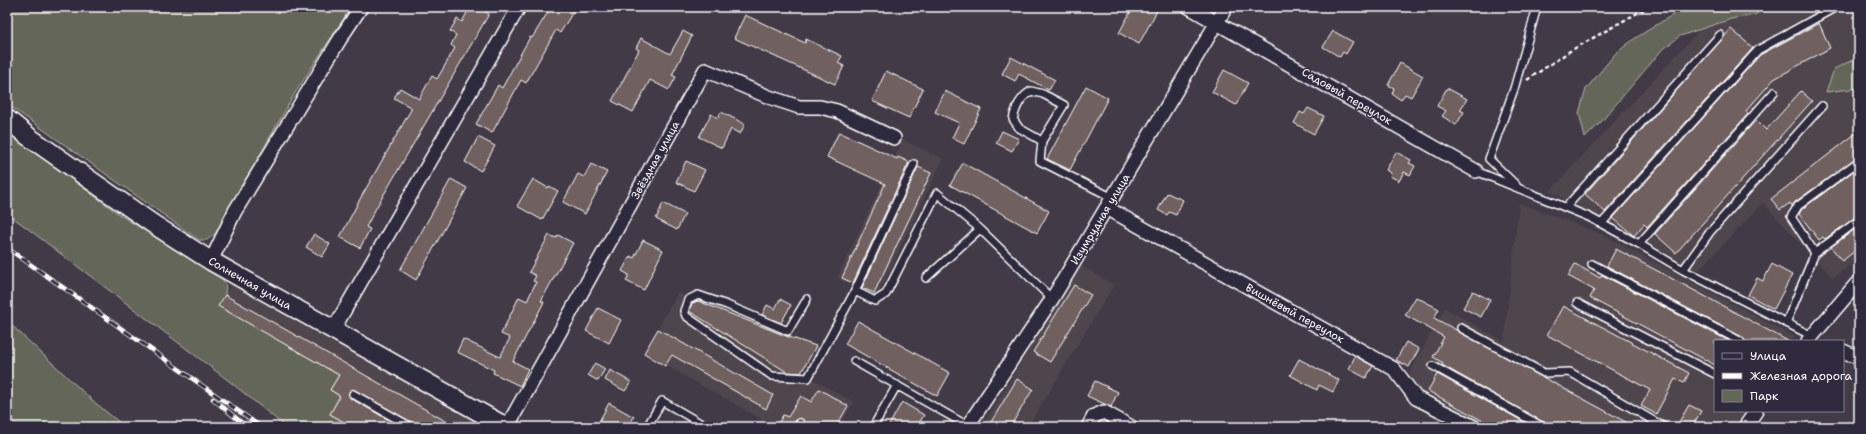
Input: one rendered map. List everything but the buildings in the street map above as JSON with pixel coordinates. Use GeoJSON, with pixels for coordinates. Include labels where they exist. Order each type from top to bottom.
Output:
{"type":"FeatureCollection","features":[{"type":"Feature","properties":{"kind":"street"},"geometry":{"type":"LineString","coordinates":[[211,261],[235,211],[336,45],[361,7]]}},
{"type":"Feature","properties":{"kind":"street"},"geometry":{"type":"LineString","coordinates":[[333,330],[519,7]]}},
{"type":"Feature","properties":{"kind":"street","name":"Садовый переулок"},"geometry":{"type":"LineString","coordinates":[[1189,7],[1218,22],[1476,171]]}},
{"type":"Feature","properties":{"kind":"street","name":"Изумрудная улица"},"geometry":{"type":"LineString","coordinates":[[968,426],[1052,299],[1226,7]]}},
{"type":"Feature","properties":{"kind":"street","name":"Звёздная улица"},"geometry":{"type":"LineString","coordinates":[[506,427],[705,70],[769,97],[799,107],[820,107],[837,111],[894,138]]}},
{"type":"Feature","properties":{"kind":"street","name":"Солнечная улица"},"geometry":{"type":"LineString","coordinates":[[7,119],[29,137],[211,261],[506,427]]}},
{"type":"Feature","properties":{"kind":"street","name":"Вишнёвый переулок"},"geometry":{"type":"LineString","coordinates":[[1110,203],[1394,369],[1416,398],[1474,427]]}},
{"type":"Feature","properties":{"kind":"street"},"geometry":{"type":"LineString","coordinates":[[1814,339],[1859,281]]}},
{"type":"Feature","properties":{"kind":"street"},"geometry":{"type":"LineString","coordinates":[[1844,351],[1859,358]]}},
{"type":"Feature","properties":{"kind":"street"},"geometry":{"type":"LineString","coordinates":[[1088,427],[1094,416],[1104,412],[1131,427]]}},
{"type":"Feature","properties":{"kind":"street"},"geometry":{"type":"LineString","coordinates":[[1745,427],[1755,412]]}},
{"type":"Feature","properties":{"kind":"lane"},"geometry":{"type":"LineString","coordinates":[[1519,188],[1489,159],[1514,89],[1537,7]]}},
{"type":"Feature","properties":{"kind":"lane"},"geometry":{"type":"LineString","coordinates":[[1602,223],[1758,50],[1836,7]]}},
{"type":"Feature","properties":{"kind":"lane"},"geometry":{"type":"LineString","coordinates":[[1566,207],[1720,35]]}},
{"type":"Feature","properties":{"kind":"lane"},"geometry":{"type":"LineString","coordinates":[[1042,141],[1019,128],[1012,119],[1016,106],[1025,95],[1031,91],[1043,94],[1064,105],[1042,141],[1040,161],[1110,203]]}},
{"type":"Feature","properties":{"kind":"lane"},"geometry":{"type":"LineString","coordinates":[[1639,244],[1774,92]]}},
{"type":"Feature","properties":{"kind":"lane"},"geometry":{"type":"LineString","coordinates":[[1683,270],[1710,232],[1822,106]]}},
{"type":"Feature","properties":{"kind":"lane"},"geometry":{"type":"LineString","coordinates":[[1815,253],[1791,217],[1798,206],[1859,161]]}},
{"type":"Feature","properties":{"kind":"lane"},"geometry":{"type":"LineString","coordinates":[[807,299],[788,331],[727,305],[698,295],[688,300],[684,311],[686,316],[772,376],[808,378],[855,291],[914,164]]}},
{"type":"Feature","properties":{"kind":"lane"},"geometry":{"type":"LineString","coordinates":[[1476,171],[1602,223],[1683,270],[1814,339]]}},
{"type":"Feature","properties":{"kind":"lane"},"geometry":{"type":"LineString","coordinates":[[855,291],[875,301],[886,294],[936,193],[980,229],[1052,299]]}},
{"type":"Feature","properties":{"kind":"lane"},"geometry":{"type":"LineString","coordinates":[[1786,323],[1815,253],[1859,220]]}},
{"type":"Feature","properties":{"kind":"lane"},"geometry":{"type":"LineString","coordinates":[[926,278],[980,229]]}},
{"type":"Feature","properties":{"kind":"lane"},"geometry":{"type":"LineString","coordinates":[[1592,264],[1738,340]]}},
{"type":"Feature","properties":{"kind":"lane"},"geometry":{"type":"LineString","coordinates":[[1577,303],[1714,373]]}},
{"type":"Feature","properties":{"kind":"lane"},"geometry":{"type":"LineString","coordinates":[[1461,328],[1544,373],[1570,372],[1664,427]]}},
{"type":"Feature","properties":{"kind":"lane"},"geometry":{"type":"LineString","coordinates":[[854,361],[968,426]]}},
{"type":"Feature","properties":{"kind":"lane"},"geometry":{"type":"LineString","coordinates":[[1433,366],[1543,427]]}},
{"type":"Feature","properties":{"kind":"lane"},"geometry":{"type":"LineString","coordinates":[[873,427],[897,385]]}},
{"type":"Feature","properties":{"kind":"lane"},"geometry":{"type":"LineString","coordinates":[[353,394],[411,427]]}},
{"type":"Feature","properties":{"kind":"lane"},"geometry":{"type":"LineString","coordinates":[[647,427],[662,401],[707,427]]}},
{"type":"Feature","properties":{"kind":"path"},"geometry":{"type":"LineString","coordinates":[[1514,89],[1570,51],[1648,7]]}},
{"type":"Feature","properties":{"kind":"shaded area"},"geometry":{"type":"Polygon","coordinates":[[[1754,7],[1859,7],[1859,258],[1833,278],[1763,203],[1696,273],[1550,191],[1707,22],[1754,7]]]}},
{"type":"Feature","properties":{"kind":"shaded area"},"geometry":{"type":"Polygon","coordinates":[[[903,140],[943,159],[877,297],[837,278],[903,140]]]}},
{"type":"Feature","properties":{"kind":"shaded area"},"geometry":{"type":"Polygon","coordinates":[[[1519,203],[1604,235],[1795,337],[1793,340],[1714,340],[1714,412],[1746,412],[1737,427],[1487,427],[1421,392],[1408,376],[1445,308],[1504,341],[1519,203]]]}},
{"type":"Feature","properties":{"kind":"shaded area"},"geometry":{"type":"Polygon","coordinates":[[[1080,265],[1114,285],[1028,427],[982,427],[1080,265]]]}},
{"type":"Feature","properties":{"kind":"shaded area"},"geometry":{"type":"Polygon","coordinates":[[[233,281],[489,427],[353,427],[330,414],[340,396],[330,390],[338,374],[218,306],[233,281]]]}},
{"type":"Feature","properties":{"kind":"shaded area"},"geometry":{"type":"Polygon","coordinates":[[[678,293],[816,346],[801,373],[854,402],[839,427],[759,427],[763,420],[644,353],[678,293]]]}},
{"type":"Feature","properties":{"kind":"green space"},"geometry":{"type":"Polygon","coordinates":[[[7,7],[351,7],[295,93],[215,234],[207,240],[199,240],[7,104],[7,7]]]}},
{"type":"Feature","properties":{"kind":"green space"},"geometry":{"type":"Polygon","coordinates":[[[1685,7],[1769,7],[1754,15],[1731,19],[1680,36],[1661,51],[1601,122],[1585,138],[1579,113],[1586,89],[1615,54],[1634,39],[1685,7]]]}},
{"type":"Feature","properties":{"kind":"green space"},"geometry":{"type":"Polygon","coordinates":[[[1859,57],[1859,88],[1826,92],[1834,69],[1859,57]]]}},
{"type":"Feature","properties":{"kind":"green space"},"geometry":{"type":"Polygon","coordinates":[[[7,131],[120,215],[220,277],[226,284],[225,295],[219,306],[339,375],[330,390],[340,396],[330,414],[353,427],[286,427],[229,381],[7,213],[7,131]]]}},
{"type":"Feature","properties":{"kind":"green space"},"geometry":{"type":"Polygon","coordinates":[[[7,321],[93,401],[125,427],[7,427],[7,321]]]}},
{"type":"Feature","properties":{"kind":"railway"},"geometry":{"type":"LineString","coordinates":[[7,248],[261,427]]}},
{"type":"Feature","properties":{"kind":"railway"},"geometry":{"type":"LineString","coordinates":[[213,399],[247,427]]}}]}
